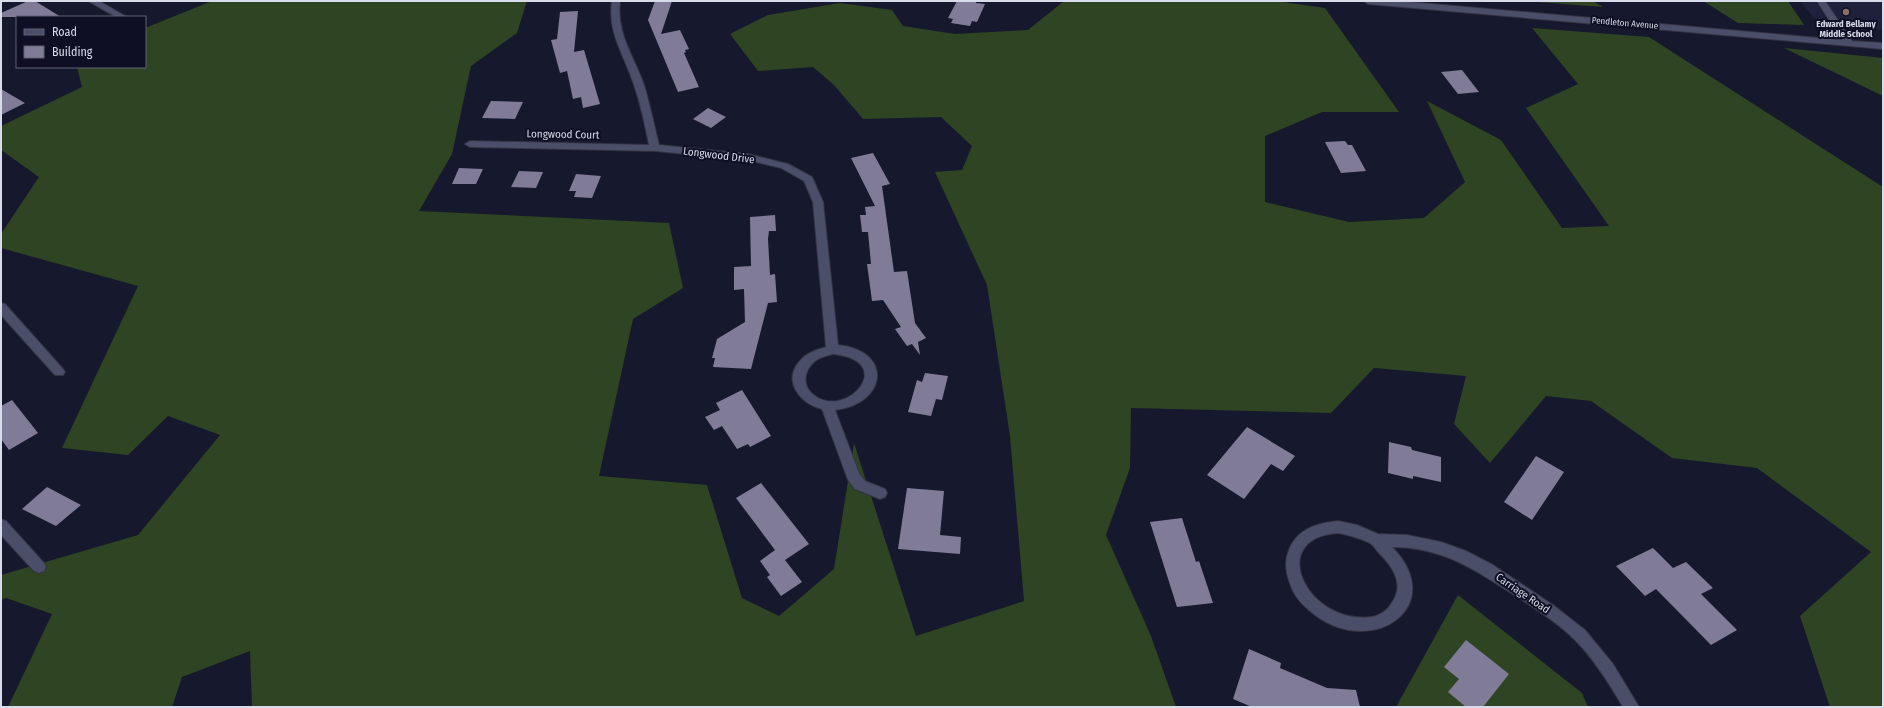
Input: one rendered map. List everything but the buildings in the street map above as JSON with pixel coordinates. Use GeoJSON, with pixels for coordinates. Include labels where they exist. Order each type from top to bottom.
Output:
{"type":"FeatureCollection","features":[{"type":"Feature","properties":{"kind":"street"},"geometry":{"type":"LineString","coordinates":[[92,1],[121,16]]}},
{"type":"Feature","properties":{"kind":"street"},"geometry":{"type":"LineString","coordinates":[[616,1],[614,7],[616,33],[639,85],[655,148]]}},
{"type":"Feature","properties":{"kind":"street","name":"Pendleton Avenue"},"geometry":{"type":"LineString","coordinates":[[1368,1],[1883,46]]}},
{"type":"Feature","properties":{"kind":"street"},"geometry":{"type":"LineString","coordinates":[[1822,1],[1848,42]]}},
{"type":"Feature","properties":{"kind":"street","name":"Longwood Court"},"geometry":{"type":"LineString","coordinates":[[470,144],[655,148]]}},
{"type":"Feature","properties":{"kind":"street","name":"Longwood Drive"},"geometry":{"type":"LineString","coordinates":[[655,148],[748,157],[784,166],[808,179],[818,202],[832,349]]}},
{"type":"Feature","properties":{"kind":"street"},"geometry":{"type":"LineString","coordinates":[[1,307],[59,372]]}},
{"type":"Feature","properties":{"kind":"street"},"geometry":{"type":"LineString","coordinates":[[832,349],[855,353],[864,359],[870,368],[871,377],[868,387],[861,396],[850,402],[839,405],[827,405],[816,403],[807,398],[801,390],[798,381],[799,372],[803,364],[811,357],[832,349]]}},
{"type":"Feature","properties":{"kind":"street"},"geometry":{"type":"LineString","coordinates":[[827,405],[853,476],[860,485],[880,493]]}},
{"type":"Feature","properties":{"kind":"street"},"geometry":{"type":"LineString","coordinates":[[1,525],[38,568]]}},
{"type":"Feature","properties":{"kind":"street","name":"Carriage Road"},"geometry":{"type":"LineString","coordinates":[[1376,540],[1390,553],[1404,576],[1406,592],[1404,600],[1400,608],[1390,618],[1382,622],[1365,626],[1345,624],[1317,609],[1302,594],[1294,576],[1293,567],[1295,551],[1305,538],[1319,530],[1337,527],[1357,531],[1376,540],[1406,541],[1434,546],[1460,555],[1496,575],[1548,609],[1580,636],[1603,664],[1631,707]]}},
{"type":"Feature","properties":{"kind":"shaded area","name":"Edward Bellamy Middle School"},"geometry":{"type":"Polygon","coordinates":[[[1800,1],[1883,1],[1883,30],[1818,23],[1800,1]]]}},
{"type":"Feature","properties":{"kind":"green space"},"geometry":{"type":"Polygon","coordinates":[[[212,1],[527,1],[517,33],[471,66],[452,154],[419,211],[669,223],[683,288],[633,319],[599,476],[707,485],[742,598],[779,616],[834,569],[854,443],[916,636],[1024,601],[1010,436],[987,285],[935,172],[962,170],[972,146],[941,117],[863,119],[834,85],[813,67],[758,71],[730,34],[768,15],[840,3],[892,10],[903,26],[955,34],[1028,30],[1064,1],[1275,1],[1325,8],[1399,112],[1322,112],[1265,136],[1265,202],[1349,222],[1424,218],[1465,182],[1427,101],[1501,140],[1562,228],[1609,226],[1526,108],[1578,84],[1532,28],[1649,37],[1883,187],[1883,707],[1830,707],[1800,616],[1871,552],[1757,468],[1672,458],[1591,401],[1546,396],[1490,463],[1454,424],[1466,376],[1374,368],[1331,413],[1131,408],[1130,468],[1106,535],[1151,636],[1176,707],[252,707],[250,651],[182,677],[172,707],[8,707],[52,614],[6,598],[1,600],[1,575],[138,535],[220,435],[168,416],[128,455],[62,448],[138,286],[1,248],[1,234],[39,177],[1,150],[1,126],[82,87],[77,68],[146,68],[146,28],[212,1]]]}},
{"type":"Feature","properties":{"kind":"green space"},"geometry":{"type":"Polygon","coordinates":[[[1523,1],[1593,1],[1603,7],[1523,1]]]}},
{"type":"Feature","properties":{"kind":"green space"},"geometry":{"type":"Polygon","coordinates":[[[1703,1],[1788,1],[1804,25],[1738,23],[1703,1]]]}},
{"type":"Feature","properties":{"kind":"green space"},"geometry":{"type":"Polygon","coordinates":[[[1784,48],[1883,58],[1883,96],[1784,48]]]}},
{"type":"Feature","properties":{"kind":"green space"},"geometry":{"type":"Polygon","coordinates":[[[1458,595],[1582,693],[1588,707],[1396,707],[1458,595]]]}},
{"type":"Feature","properties":{"kind":"place","name":"Edward Bellamy Middle School"},"geometry":{"type":"Point","coordinates":[1846,12]}}]}
